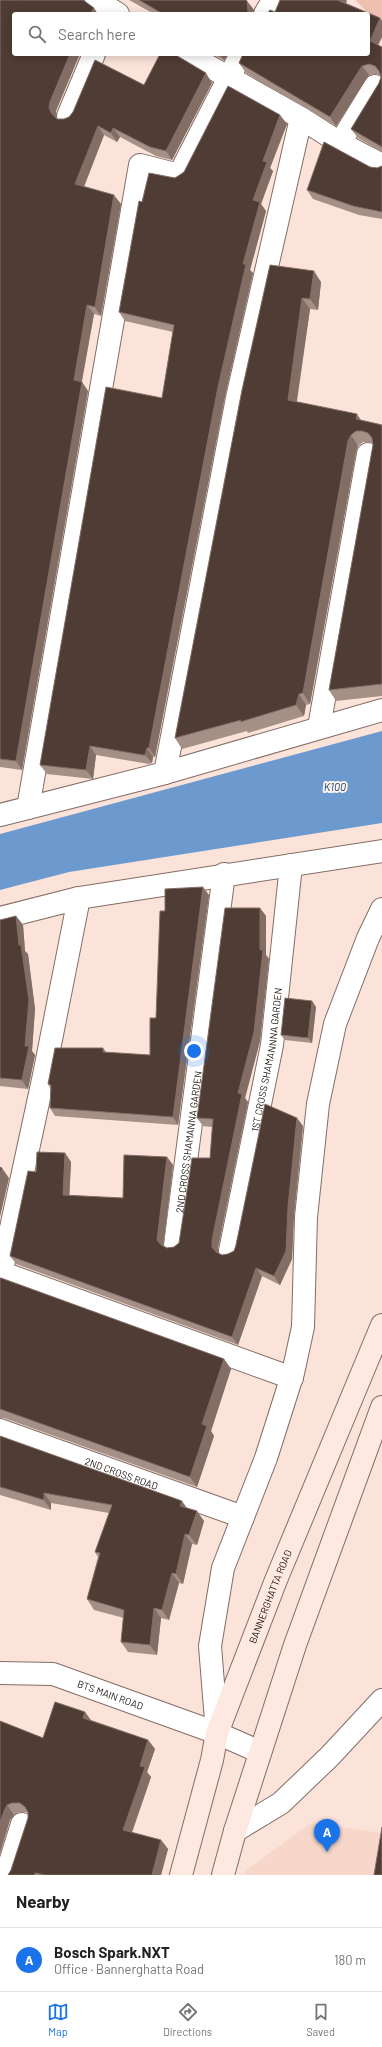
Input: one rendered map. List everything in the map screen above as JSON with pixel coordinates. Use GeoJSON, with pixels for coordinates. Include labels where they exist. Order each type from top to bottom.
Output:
{"type":"FeatureCollection","features":[{"type":"Feature","properties":{"kind":"main road","name":"BANNERGHATTA ROAD"},"geometry":{"type":"LineString","coordinates":[[181,1875],[212,1760],[217,1733],[276,1580],[382,1325]]}},
{"type":"Feature","properties":{"kind":"main road"},"geometry":{"type":"LineString","coordinates":[[223,1875],[235,1831],[295,1644],[382,1407]]}},
{"type":"Feature","properties":{"kind":"street"},"geometry":{"type":"LineString","coordinates":[[266,12],[273,0]]}},
{"type":"Feature","properties":{"kind":"street"},"geometry":{"type":"LineString","coordinates":[[68,116],[93,56]]}},
{"type":"Feature","properties":{"kind":"street"},"geometry":{"type":"LineString","coordinates":[[191,56],[301,118],[340,143],[382,165]]}},
{"type":"Feature","properties":{"kind":"street"},"geometry":{"type":"LineString","coordinates":[[28,808],[140,165],[179,175],[240,56]]}},
{"type":"Feature","properties":{"kind":"street"},"geometry":{"type":"LineString","coordinates":[[340,143],[375,86]]}},
{"type":"Feature","properties":{"kind":"street"},"geometry":{"type":"LineString","coordinates":[[165,772],[237,398],[301,118]]}},
{"type":"Feature","properties":{"kind":"street"},"geometry":{"type":"LineString","coordinates":[[319,727],[368,454]]}},
{"type":"Feature","properties":{"kind":"street"},"geometry":{"type":"LineString","coordinates":[[0,815],[165,772],[382,710]]}},
{"type":"Feature","properties":{"kind":"street"},"geometry":{"type":"LineString","coordinates":[[0,918],[79,898],[224,874],[382,851]]}},
{"type":"Feature","properties":{"kind":"street","name":"1ST CROSS SHAMANNNA GARDEN"},"geometry":{"type":"LineString","coordinates":[[230,1251],[272,1045],[291,865]]}},
{"type":"Feature","properties":{"kind":"street","name":"2ND CROSS SHAMANNA GARDEN"},"geometry":{"type":"LineString","coordinates":[[176,1244],[224,874]]}},
{"type":"Feature","properties":{"kind":"street"},"geometry":{"type":"LineString","coordinates":[[79,898],[44,1075],[1,1275],[292,1378]]}},
{"type":"Feature","properties":{"kind":"street"},"geometry":{"type":"LineString","coordinates":[[217,1733],[210,1646],[223,1568],[266,1458],[292,1378],[303,1327],[306,1217],[318,1104],[335,1024],[368,938],[382,910]]}},
{"type":"Feature","properties":{"kind":"street","name":"2ND CROSS ROAD"},"geometry":{"type":"LineString","coordinates":[[0,1430],[242,1517]]}},
{"type":"Feature","properties":{"kind":"street","name":"BTS MAIN ROAD"},"geometry":{"type":"LineString","coordinates":[[0,1673],[53,1674],[217,1733],[260,1752]]}},
{"type":"Feature","properties":{"kind":"street"},"geometry":{"type":"LineString","coordinates":[[235,1831],[281,1803],[330,1756],[382,1700]]}},
{"type":"Feature","properties":{"kind":"street"},"geometry":{"type":"LineString","coordinates":[[6,1875],[22,1824]]}},
{"type":"Feature","properties":{"kind":"shaded area"},"geometry":{"type":"Polygon","coordinates":[[[382,0],[382,26],[370,14],[370,12],[367,12],[356,1],[382,0]]]}},
{"type":"Feature","properties":{"kind":"shaded area"},"geometry":{"type":"Polygon","coordinates":[[[311,1823],[382,1833],[382,1875],[245,1875],[245,1871],[311,1823]]]}},
{"type":"Feature","properties":{"kind":"water","name":"K100"},"geometry":{"type":"Polygon","coordinates":[[[382,731],[382,823],[69,872],[0,890],[0,834],[382,731]]]}},
{"type":"Feature","properties":{"kind":"building"},"geometry":{"type":"Polygon","coordinates":[[[0,0],[83,0],[94,8],[91,12],[12,12],[12,56],[69,56],[50,102],[49,108],[57,119],[69,117],[73,112],[95,60],[144,85],[159,56],[177,56],[206,73],[166,151],[150,147],[113,128],[111,133],[98,126],[75,184],[114,195],[95,307],[87,305],[74,380],[82,382],[16,761],[0,759],[0,0]]]}},
{"type":"Feature","properties":{"kind":"building"},"geometry":{"type":"Polygon","coordinates":[[[139,0],[246,0],[248,12],[160,12],[139,0]]]}},
{"type":"Feature","properties":{"kind":"building"},"geometry":{"type":"Polygon","coordinates":[[[280,0],[337,0],[366,12],[275,12],[280,0]]]}},
{"type":"Feature","properties":{"kind":"building"},"geometry":{"type":"Polygon","coordinates":[[[370,14],[380,18],[370,41],[370,14]]]}},
{"type":"Feature","properties":{"kind":"building"},"geometry":{"type":"Polygon","coordinates":[[[370,41],[382,47],[382,147],[351,129],[379,83],[381,77],[375,66],[369,64],[362,66],[330,117],[239,63],[242,56],[370,56],[370,41]]]}},
{"type":"Feature","properties":{"kind":"building"},"geometry":{"type":"Polygon","coordinates":[[[228,86],[280,115],[263,161],[267,162],[253,200],[260,202],[243,264],[246,264],[218,387],[149,748],[147,748],[145,755],[143,755],[90,746],[86,770],[40,765],[106,387],[162,398],[174,325],[119,312],[139,201],[142,202],[149,173],[175,178],[184,172],[228,86]]]}},
{"type":"Feature","properties":{"kind":"building"},"geometry":{"type":"Polygon","coordinates":[[[324,142],[370,167],[377,168],[382,166],[382,212],[353,206],[307,190],[324,142]]]}},
{"type":"Feature","properties":{"kind":"building"},"geometry":{"type":"Polygon","coordinates":[[[270,265],[314,271],[310,299],[302,298],[288,400],[357,414],[356,419],[382,425],[382,684],[329,690],[373,445],[372,438],[368,433],[356,431],[351,435],[348,441],[303,693],[299,694],[296,705],[240,722],[241,720],[175,738],[242,390],[270,265]]]}},
{"type":"Feature","properties":{"kind":"building"},"geometry":{"type":"Polygon","coordinates":[[[203,887],[173,1117],[50,1108],[51,1085],[48,1084],[55,1048],[103,1048],[103,1052],[150,1055],[150,1018],[156,1018],[160,911],[165,911],[165,889],[203,887]]]}},
{"type":"Feature","properties":{"kind":"building"},"geometry":{"type":"Polygon","coordinates":[[[225,908],[260,908],[260,950],[263,950],[254,1032],[238,1093],[242,1094],[212,1240],[212,1247],[216,1252],[222,1255],[228,1254],[234,1251],[236,1245],[265,1104],[297,1118],[288,1207],[286,1251],[274,1276],[256,1268],[232,1337],[10,1256],[28,1171],[36,1172],[37,1152],[65,1153],[63,1195],[123,1198],[124,1155],[167,1157],[157,1240],[161,1245],[167,1248],[174,1247],[179,1243],[192,1158],[210,1158],[213,1119],[197,1118],[225,908]]]}},
{"type":"Feature","properties":{"kind":"building"},"geometry":{"type":"Polygon","coordinates":[[[16,916],[19,945],[21,945],[29,1000],[25,1046],[29,1046],[22,1080],[0,1078],[0,920],[16,916]]]}},
{"type":"Feature","properties":{"kind":"building"},"geometry":{"type":"Polygon","coordinates":[[[285,998],[312,1001],[308,1038],[281,1035],[285,998]]]}},
{"type":"Feature","properties":{"kind":"building"},"geometry":{"type":"Polygon","coordinates":[[[0,1278],[224,1359],[202,1424],[207,1426],[190,1477],[0,1409],[0,1278]]]}},
{"type":"Feature","properties":{"kind":"building"},"geometry":{"type":"Polygon","coordinates":[[[0,1436],[182,1501],[180,1506],[197,1511],[189,1535],[185,1534],[176,1574],[172,1573],[162,1610],[154,1608],[150,1645],[121,1642],[124,1610],[87,1599],[100,1553],[95,1552],[112,1505],[44,1493],[44,1500],[0,1487],[0,1436]]]}},
{"type":"Feature","properties":{"kind":"building"},"geometry":{"type":"Polygon","coordinates":[[[55,1702],[85,1712],[83,1718],[148,1740],[140,1766],[145,1767],[123,1830],[161,1840],[152,1875],[45,1875],[35,1873],[35,1875],[8,1875],[28,1818],[28,1812],[20,1803],[12,1803],[7,1805],[0,1823],[0,1721],[43,1738],[55,1702]]]}},
{"type":"Feature","properties":{"kind":"building"},"geometry":{"type":"Polygon","coordinates":[[[382,1827],[382,1875],[374,1875],[382,1827]]]}},
{"type":"Feature","properties":{"kind":"place","name":"Bosch Spark.NXT"},"geometry":{"type":"Point","coordinates":[327,1852]}}]}
